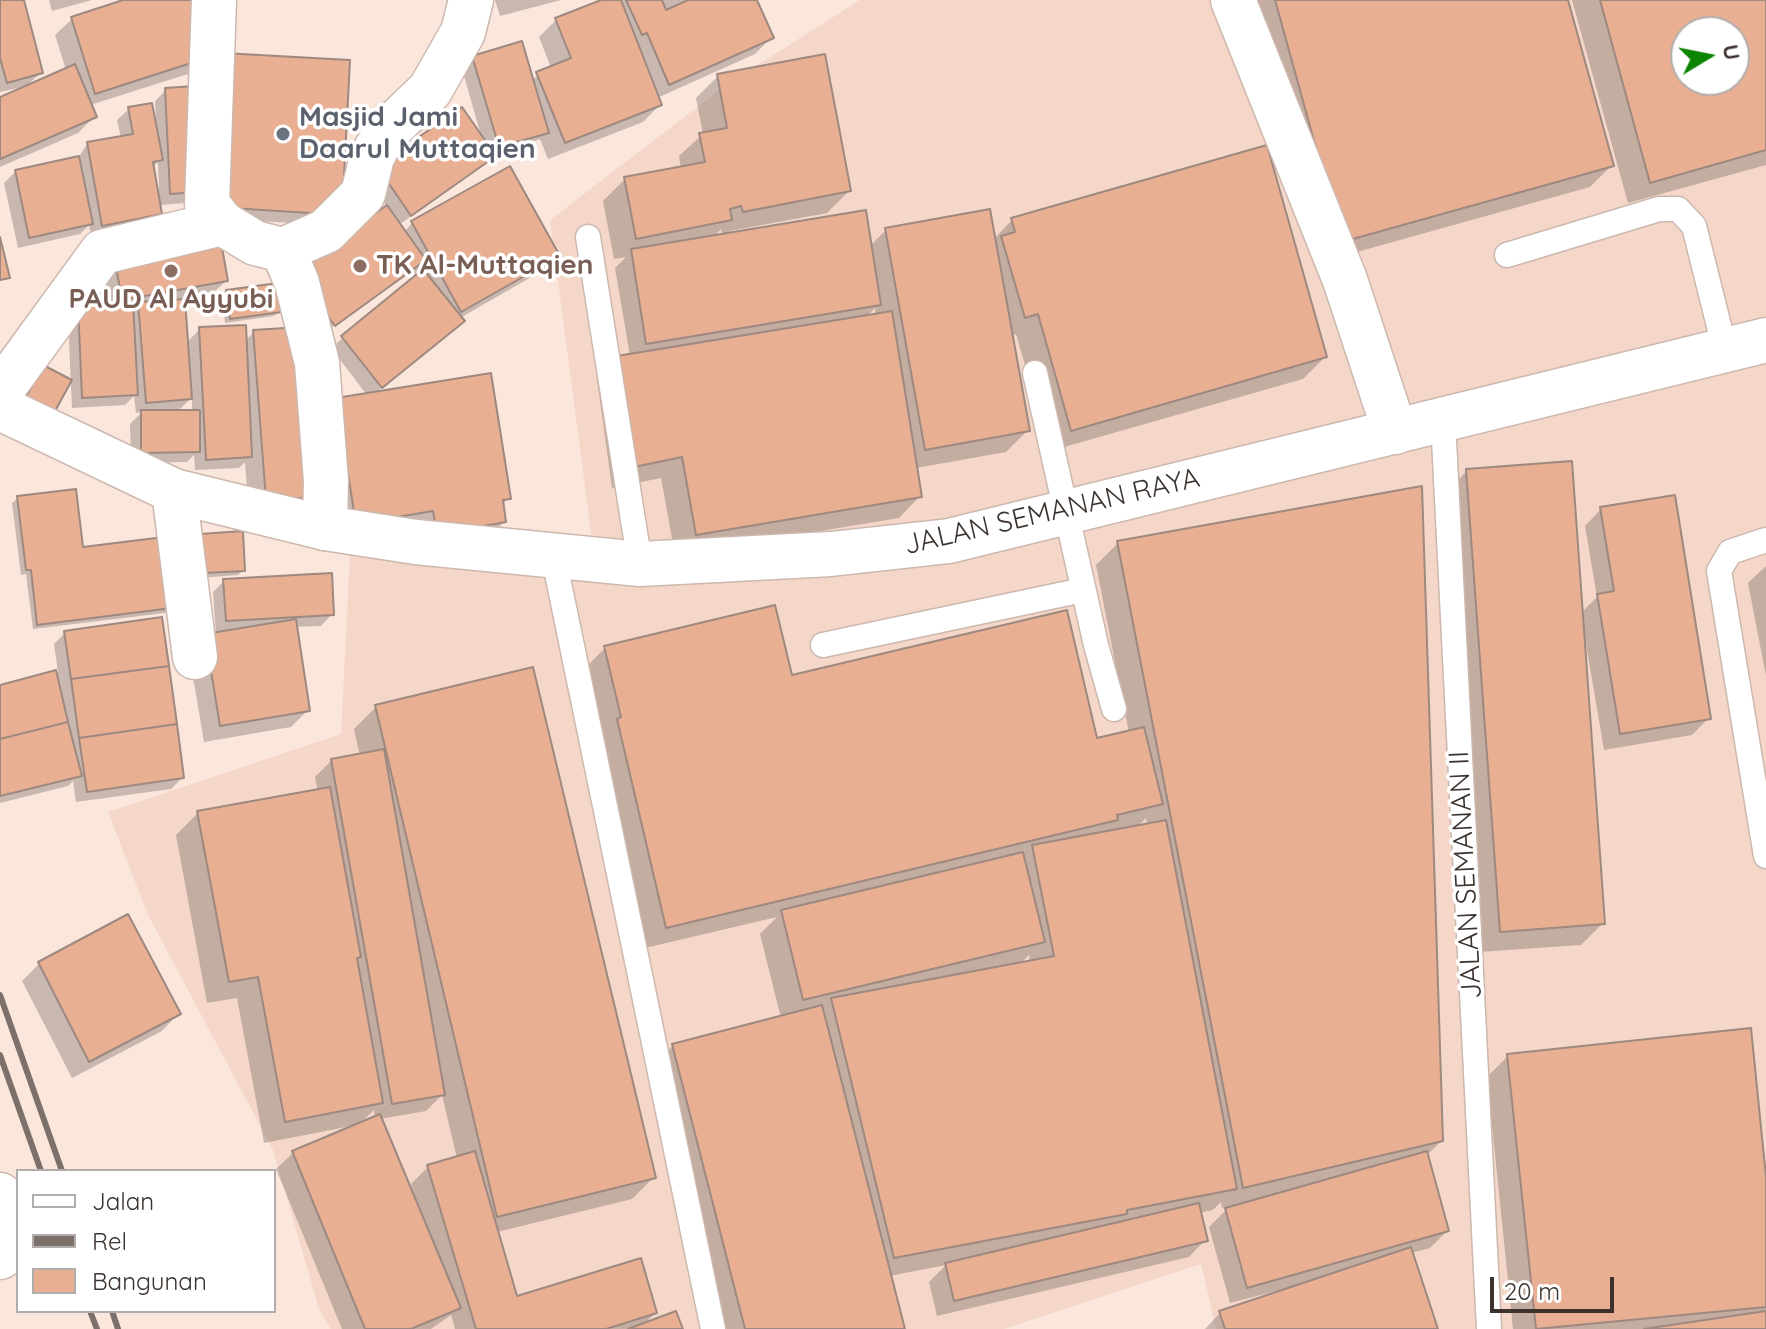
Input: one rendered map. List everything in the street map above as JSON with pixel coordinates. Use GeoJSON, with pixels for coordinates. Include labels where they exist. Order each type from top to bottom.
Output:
{"type":"FeatureCollection","features":[{"type":"Feature","properties":{"kind":"street"},"geometry":{"type":"LineString","coordinates":[[214,0],[207,204],[222,223],[255,243],[283,250],[326,231],[363,194],[384,134],[430,90],[463,32],[471,0]]}},
{"type":"Feature","properties":{"kind":"street"},"geometry":{"type":"LineString","coordinates":[[1233,0],[1345,280],[1395,432]]}},
{"type":"Feature","properties":{"kind":"street"},"geometry":{"type":"LineString","coordinates":[[0,392],[102,252],[222,223]]}},
{"type":"Feature","properties":{"kind":"street"},"geometry":{"type":"LineString","coordinates":[[283,250],[297,283],[317,363],[326,481],[325,528]]}},
{"type":"Feature","properties":{"kind":"street","name":"JALAN SEMANAN RAYA"},"geometry":{"type":"LineString","coordinates":[[0,408],[174,491],[325,528],[416,542],[640,564],[897,549],[949,541],[1746,345]]}},
{"type":"Feature","properties":{"kind":"street"},"geometry":{"type":"LineString","coordinates":[[174,491],[195,657]]}},
{"type":"Feature","properties":{"kind":"street"},"geometry":{"type":"LineString","coordinates":[[0,1195],[16,1243]]}},
{"type":"Feature","properties":{"kind":"lane"},"geometry":{"type":"LineString","coordinates":[[1507,255],[1659,209],[1678,209],[1694,226],[1746,345]]}},
{"type":"Feature","properties":{"kind":"lane"},"geometry":{"type":"LineString","coordinates":[[588,237],[640,564]]}},
{"type":"Feature","properties":{"kind":"lane"},"geometry":{"type":"LineString","coordinates":[[1035,373],[1083,590],[1114,709]]}},
{"type":"Feature","properties":{"kind":"lane","name":"JALAN SEMANAN II"},"geometry":{"type":"LineString","coordinates":[[1443,420],[1489,1329]]}},
{"type":"Feature","properties":{"kind":"lane"},"geometry":{"type":"LineString","coordinates":[[1766,540],[1730,552],[1719,571],[1766,856]]}},
{"type":"Feature","properties":{"kind":"lane"},"geometry":{"type":"LineString","coordinates":[[553,554],[713,1329]]}},
{"type":"Feature","properties":{"kind":"lane"},"geometry":{"type":"LineString","coordinates":[[823,645],[1083,590]]}},
{"type":"Feature","properties":{"kind":"shaded area"},"geometry":{"type":"Polygon","coordinates":[[[860,0],[1766,0],[1766,1329],[1216,1329],[1201,1264],[1004,1329],[331,1329],[319,1309],[273,1150],[148,915],[108,812],[341,734],[351,534],[592,540],[550,220],[726,85],[860,0]]]}},
{"type":"Feature","properties":{"kind":"building"},"geometry":{"type":"Polygon","coordinates":[[[0,0],[24,0],[43,73],[7,83],[0,58],[0,0]]]}},
{"type":"Feature","properties":{"kind":"building"},"geometry":{"type":"Polygon","coordinates":[[[123,0],[193,0],[210,57],[95,94],[71,17],[123,0]]]}},
{"type":"Feature","properties":{"kind":"building"},"geometry":{"type":"Polygon","coordinates":[[[601,0],[621,0],[662,105],[565,143],[536,72],[571,58],[555,18],[601,0]]]}},
{"type":"Feature","properties":{"kind":"building"},"geometry":{"type":"Polygon","coordinates":[[[626,0],[662,0],[666,10],[688,0],[757,0],[774,38],[669,85],[647,33],[642,35],[626,0]]]}},
{"type":"Feature","properties":{"kind":"building"},"geometry":{"type":"Polygon","coordinates":[[[1275,0],[1568,0],[1614,166],[1342,242],[1275,0]]]}},
{"type":"Feature","properties":{"kind":"building"},"geometry":{"type":"Polygon","coordinates":[[[1600,0],[1766,0],[1766,150],[1650,183],[1600,0]]]}},
{"type":"Feature","properties":{"kind":"building"},"geometry":{"type":"Polygon","coordinates":[[[522,41],[549,133],[499,147],[472,56],[522,41]]]}},
{"type":"Feature","properties":{"kind":"building","name":"Masjid Jami Daarul Muttaqien"},"geometry":{"type":"Polygon","coordinates":[[[223,53],[350,60],[342,215],[215,207],[223,53]]]}},
{"type":"Feature","properties":{"kind":"building"},"geometry":{"type":"Polygon","coordinates":[[[825,54],[851,191],[743,212],[741,206],[730,209],[732,220],[636,239],[624,177],[705,162],[699,133],[727,128],[717,74],[825,54]]]}},
{"type":"Feature","properties":{"kind":"building"},"geometry":{"type":"Polygon","coordinates":[[[75,64],[97,117],[0,159],[0,97],[75,64]]]}},
{"type":"Feature","properties":{"kind":"building"},"geometry":{"type":"Polygon","coordinates":[[[195,86],[200,192],[170,194],[165,88],[195,86]]]}},
{"type":"Feature","properties":{"kind":"building"},"geometry":{"type":"Polygon","coordinates":[[[152,103],[163,160],[153,162],[162,214],[102,226],[87,142],[133,134],[128,107],[152,103]]]}},
{"type":"Feature","properties":{"kind":"building"},"geometry":{"type":"Polygon","coordinates":[[[462,107],[496,156],[411,216],[377,166],[462,107]]]}},
{"type":"Feature","properties":{"kind":"building"},"geometry":{"type":"Polygon","coordinates":[[[1267,145],[1327,357],[1071,431],[1038,314],[1025,318],[1001,236],[1015,232],[1011,218],[1267,145]]]}},
{"type":"Feature","properties":{"kind":"building"},"geometry":{"type":"Polygon","coordinates":[[[79,156],[93,224],[29,238],[15,170],[79,156]]]}},
{"type":"Feature","properties":{"kind":"building"},"geometry":{"type":"Polygon","coordinates":[[[510,166],[560,256],[461,312],[411,221],[510,166]]]}},
{"type":"Feature","properties":{"kind":"building","name":"TK Al-Muttaqien"},"geometry":{"type":"Polygon","coordinates":[[[387,205],[426,260],[335,326],[295,271],[387,205]]]}},
{"type":"Feature","properties":{"kind":"building"},"geometry":{"type":"Polygon","coordinates":[[[990,209],[1030,431],[925,450],[885,228],[990,209]]]}},
{"type":"Feature","properties":{"kind":"building"},"geometry":{"type":"Polygon","coordinates":[[[866,210],[881,305],[646,344],[631,249],[866,210]]]}},
{"type":"Feature","properties":{"kind":"building"},"geometry":{"type":"Polygon","coordinates":[[[0,237],[10,278],[0,280],[0,237]]]}},
{"type":"Feature","properties":{"kind":"building","name":"PAUD Al Ayyubi"},"geometry":{"type":"Polygon","coordinates":[[[221,242],[228,281],[122,300],[115,261],[221,242]]]}},
{"type":"Feature","properties":{"kind":"building"},"geometry":{"type":"Polygon","coordinates":[[[423,269],[465,321],[382,388],[341,336],[423,269]]]}},
{"type":"Feature","properties":{"kind":"building"},"geometry":{"type":"Polygon","coordinates":[[[278,283],[282,312],[230,319],[226,290],[278,283]]]}},
{"type":"Feature","properties":{"kind":"building"},"geometry":{"type":"Polygon","coordinates":[[[185,299],[192,399],[146,403],[138,302],[185,299]]]}},
{"type":"Feature","properties":{"kind":"building"},"geometry":{"type":"Polygon","coordinates":[[[133,302],[138,395],[82,398],[78,305],[133,302]]]}},
{"type":"Feature","properties":{"kind":"building"},"geometry":{"type":"Polygon","coordinates":[[[892,311],[922,497],[696,535],[682,457],[634,467],[617,356],[892,311]]]}},
{"type":"Feature","properties":{"kind":"building"},"geometry":{"type":"Polygon","coordinates":[[[246,325],[252,457],[206,460],[199,327],[246,325]]]}},
{"type":"Feature","properties":{"kind":"building"},"geometry":{"type":"Polygon","coordinates":[[[301,327],[314,497],[266,500],[253,330],[301,327]]]}},
{"type":"Feature","properties":{"kind":"building"},"geometry":{"type":"Polygon","coordinates":[[[43,365],[72,380],[54,413],[26,397],[43,365]]]}},
{"type":"Feature","properties":{"kind":"building"},"geometry":{"type":"Polygon","coordinates":[[[491,373],[511,499],[503,500],[506,522],[437,534],[433,511],[356,524],[336,398],[491,373]]]}},
{"type":"Feature","properties":{"kind":"building"},"geometry":{"type":"Polygon","coordinates":[[[141,410],[200,410],[200,452],[141,453],[141,410]]]}},
{"type":"Feature","properties":{"kind":"building"},"geometry":{"type":"Polygon","coordinates":[[[1572,461],[1605,924],[1500,932],[1466,469],[1572,461]]]}},
{"type":"Feature","properties":{"kind":"building"},"geometry":{"type":"Polygon","coordinates":[[[1422,486],[1443,1141],[1243,1188],[1117,541],[1422,486]]]}},
{"type":"Feature","properties":{"kind":"building"},"geometry":{"type":"Polygon","coordinates":[[[76,489],[83,547],[164,537],[172,608],[37,625],[31,570],[26,570],[17,496],[76,489]]]}},
{"type":"Feature","properties":{"kind":"building"},"geometry":{"type":"Polygon","coordinates":[[[1675,495],[1711,719],[1620,734],[1597,594],[1614,591],[1600,507],[1675,495]]]}},
{"type":"Feature","properties":{"kind":"building"},"geometry":{"type":"Polygon","coordinates":[[[243,531],[245,571],[204,573],[201,534],[243,531]]]}},
{"type":"Feature","properties":{"kind":"building"},"geometry":{"type":"Polygon","coordinates":[[[332,573],[334,615],[226,621],[223,579],[332,573]]]}},
{"type":"Feature","properties":{"kind":"building"},"geometry":{"type":"Polygon","coordinates":[[[775,605],[792,675],[1067,610],[1097,738],[1144,727],[1163,804],[1117,815],[1118,820],[666,928],[617,719],[621,717],[604,646],[775,605]]]}},
{"type":"Feature","properties":{"kind":"building"},"geometry":{"type":"Polygon","coordinates":[[[162,617],[169,666],[71,679],[64,631],[162,617]]]}},
{"type":"Feature","properties":{"kind":"building"},"geometry":{"type":"Polygon","coordinates":[[[296,619],[310,711],[220,726],[205,634],[296,619]]]}},
{"type":"Feature","properties":{"kind":"building"},"geometry":{"type":"Polygon","coordinates":[[[169,666],[177,724],[79,738],[71,679],[169,666]]]}},
{"type":"Feature","properties":{"kind":"building"},"geometry":{"type":"Polygon","coordinates":[[[533,667],[656,1178],[497,1217],[375,705],[533,667]]]}},
{"type":"Feature","properties":{"kind":"building"},"geometry":{"type":"Polygon","coordinates":[[[56,670],[68,722],[0,739],[0,685],[56,670]]]}},
{"type":"Feature","properties":{"kind":"building"},"geometry":{"type":"Polygon","coordinates":[[[68,722],[82,776],[0,796],[0,739],[68,722]]]}},
{"type":"Feature","properties":{"kind":"building"},"geometry":{"type":"Polygon","coordinates":[[[177,724],[184,778],[87,792],[79,738],[177,724]]]}},
{"type":"Feature","properties":{"kind":"building"},"geometry":{"type":"Polygon","coordinates":[[[384,749],[445,1095],[392,1104],[331,759],[384,749]]]}},
{"type":"Feature","properties":{"kind":"building"},"geometry":{"type":"Polygon","coordinates":[[[330,787],[361,957],[357,958],[383,1103],[285,1122],[258,977],[229,982],[197,811],[330,787]]]}},
{"type":"Feature","properties":{"kind":"building"},"geometry":{"type":"Polygon","coordinates":[[[1166,820],[1237,1189],[1127,1210],[1127,1214],[894,1258],[831,998],[1054,956],[1032,845],[1166,820]]]}},
{"type":"Feature","properties":{"kind":"building"},"geometry":{"type":"Polygon","coordinates":[[[1023,852],[1045,942],[803,1000],[781,910],[1023,852]]]}},
{"type":"Feature","properties":{"kind":"building"},"geometry":{"type":"Polygon","coordinates":[[[128,914],[181,1014],[89,1062],[38,962],[128,914]]]}},
{"type":"Feature","properties":{"kind":"building"},"geometry":{"type":"Polygon","coordinates":[[[822,1005],[905,1329],[745,1329],[672,1044],[822,1005]]]}},
{"type":"Feature","properties":{"kind":"building"},"geometry":{"type":"Polygon","coordinates":[[[1751,1028],[1766,1177],[1766,1307],[1536,1329],[1507,1054],[1751,1028]]]}},
{"type":"Feature","properties":{"kind":"building"},"geometry":{"type":"Polygon","coordinates":[[[380,1114],[461,1308],[411,1329],[365,1329],[292,1151],[380,1114]]]}},
{"type":"Feature","properties":{"kind":"building"},"geometry":{"type":"Polygon","coordinates":[[[475,1151],[517,1296],[641,1258],[657,1313],[606,1329],[476,1329],[427,1165],[475,1151]]]}},
{"type":"Feature","properties":{"kind":"building"},"geometry":{"type":"Polygon","coordinates":[[[1427,1151],[1449,1231],[1247,1288],[1225,1208],[1427,1151]]]}},
{"type":"Feature","properties":{"kind":"building"},"geometry":{"type":"Polygon","coordinates":[[[1199,1203],[1208,1241],[954,1301],[945,1263],[1199,1203]]]}},
{"type":"Feature","properties":{"kind":"building"},"geometry":{"type":"Polygon","coordinates":[[[1411,1247],[1438,1329],[1225,1329],[1219,1311],[1411,1247]]]}},
{"type":"Feature","properties":{"kind":"building"},"geometry":{"type":"Polygon","coordinates":[[[676,1311],[683,1329],[628,1329],[676,1311]]]}},
{"type":"Feature","properties":{"kind":"building"},"geometry":{"type":"Polygon","coordinates":[[[1766,1311],[1766,1329],[1644,1329],[1766,1311]]]}},
{"type":"Feature","properties":{"kind":"railway"},"geometry":{"type":"LineString","coordinates":[[0,995],[61,1169]]}},
{"type":"Feature","properties":{"kind":"railway"},"geometry":{"type":"LineString","coordinates":[[0,1055],[40,1169]]}},
{"type":"Feature","properties":{"kind":"railway"},"geometry":{"type":"LineString","coordinates":[[91,1313],[97,1329]]}},
{"type":"Feature","properties":{"kind":"railway"},"geometry":{"type":"LineString","coordinates":[[113,1313],[118,1329]]}},
{"type":"Feature","properties":{"kind":"place","name":"Masjid Jami Daarul Muttaqien"},"geometry":{"type":"Point","coordinates":[283,134]}},
{"type":"Feature","properties":{"kind":"place","name":"TK Al-Muttaqien"},"geometry":{"type":"Point","coordinates":[360,266]}},
{"type":"Feature","properties":{"kind":"place","name":"PAUD Al Ayyubi"},"geometry":{"type":"Point","coordinates":[171,271]}}]}
